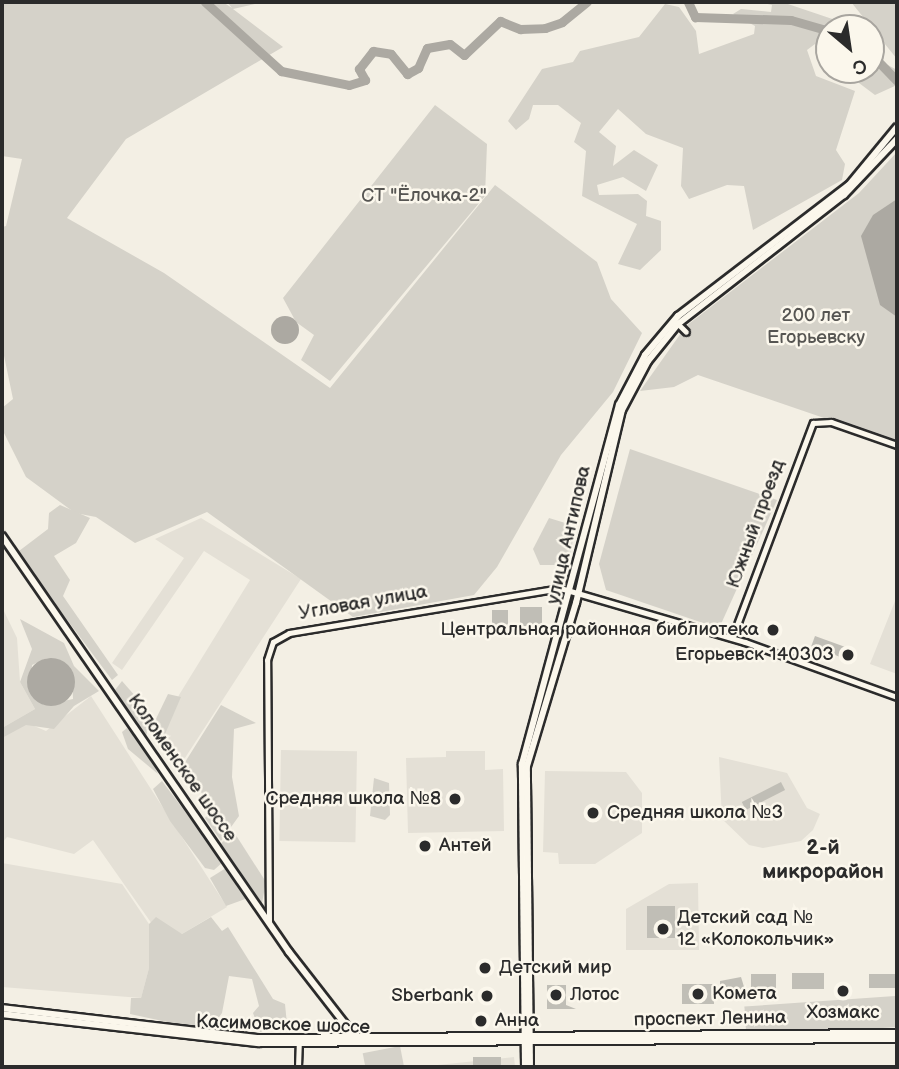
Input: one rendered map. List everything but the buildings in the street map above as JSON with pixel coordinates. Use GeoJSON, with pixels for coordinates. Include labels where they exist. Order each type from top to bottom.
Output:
{"type":"FeatureCollection","features":[{"type":"Feature","properties":{"kind":"main road","name":"улица Антипова"},"geometry":{"type":"LineString","coordinates":[[575,592],[608,440],[627,386],[645,355],[695,301],[860,175],[897,127]]}},
{"type":"Feature","properties":{"kind":"main road","name":"улица Антипова"},"geometry":{"type":"LineString","coordinates":[[527,1067],[521,769],[575,592],[622,410],[648,361],[678,324],[844,195],[897,139]]}},
{"type":"Feature","properties":{"kind":"main road","name":"Коломенское шоссе"},"geometry":{"type":"LineString","coordinates":[[2,536],[268,922],[340,1024],[356,1041]]}},
{"type":"Feature","properties":{"kind":"main road","name":"Касимовское шоссе"},"geometry":{"type":"LineString","coordinates":[[2,1008],[216,1036],[334,1044],[356,1041],[526,1040]]}},
{"type":"Feature","properties":{"kind":"main road","name":"Касимовское шоссе"},"geometry":{"type":"LineString","coordinates":[[2,1014],[216,1041],[356,1041]]}},
{"type":"Feature","properties":{"kind":"main road","name":"Коломенское шоссе"},"geometry":{"type":"LineString","coordinates":[[340,1024],[345,1039]]}},
{"type":"Feature","properties":{"kind":"main road"},"geometry":{"type":"LineString","coordinates":[[326,1039],[337,1035],[340,1024]]}},
{"type":"Feature","properties":{"kind":"main road","name":"проспект Ленина"},"geometry":{"type":"LineString","coordinates":[[778,1037],[897,1033]]}},
{"type":"Feature","properties":{"kind":"main road","name":"проспект Ленина"},"geometry":{"type":"LineString","coordinates":[[526,1040],[743,1037],[897,1039]]}},
{"type":"Feature","properties":{"kind":"main road"},"geometry":{"type":"LineString","coordinates":[[334,1044],[345,1039]]}},
{"type":"Feature","properties":{"kind":"street"},"geometry":{"type":"LineString","coordinates":[[678,324],[686,332]]}},
{"type":"Feature","properties":{"kind":"street","name":"Южный проезд"},"geometry":{"type":"LineString","coordinates":[[732,638],[813,423],[831,422],[897,445]]}},
{"type":"Feature","properties":{"kind":"street","name":"Угловая улица"},"geometry":{"type":"LineString","coordinates":[[268,922],[267,660],[273,642],[295,631],[549,587],[575,592],[732,638],[897,697]]}},
{"type":"Feature","properties":{"kind":"street"},"geometry":{"type":"LineString","coordinates":[[298,1067],[299,1041]]}},
{"type":"Feature","properties":{"kind":"shaded area"},"geometry":{"type":"Polygon","coordinates":[[[897,199],[897,317],[880,305],[861,236],[873,215],[897,199]]]}},
{"type":"Feature","properties":{"kind":"shaded area"},"geometry":{"type":"Polygon","coordinates":[[[285,316],[295,320],[299,330],[295,340],[285,344],[275,340],[271,330],[275,320],[285,316]]]}},
{"type":"Feature","properties":{"kind":"shaded area"},"geometry":{"type":"Polygon","coordinates":[[[201,518],[301,579],[183,761],[161,737],[179,695],[250,580],[204,551],[122,670],[112,663],[184,558],[155,539],[201,518]]]}},
{"type":"Feature","properties":{"kind":"shaded area"},"geometry":{"type":"Polygon","coordinates":[[[897,596],[897,674],[870,664],[897,596]]]}},
{"type":"Feature","properties":{"kind":"shaded area"},"geometry":{"type":"Polygon","coordinates":[[[2,607],[17,638],[20,682],[35,709],[2,728],[2,607]]]}},
{"type":"Feature","properties":{"kind":"shaded area"},"geometry":{"type":"Polygon","coordinates":[[[51,658],[68,665],[75,682],[68,699],[51,706],[34,699],[27,682],[34,665],[51,658]]]}},
{"type":"Feature","properties":{"kind":"shaded area"},"geometry":{"type":"Polygon","coordinates":[[[91,696],[227,907],[182,934],[152,924],[93,840],[74,854],[7,837],[2,843],[2,737],[27,723],[46,731],[91,696]]]}},
{"type":"Feature","properties":{"kind":"shaded area"},"geometry":{"type":"Polygon","coordinates":[[[281,750],[357,751],[355,842],[279,841],[281,750]]]}},
{"type":"Feature","properties":{"kind":"shaded area","name":"Средняя школа №8"},"geometry":{"type":"Polygon","coordinates":[[[446,751],[485,751],[485,770],[503,769],[504,831],[408,833],[406,758],[446,757],[446,751]]]}},
{"type":"Feature","properties":{"kind":"shaded area"},"geometry":{"type":"Polygon","coordinates":[[[719,757],[787,773],[807,808],[820,814],[813,830],[801,841],[763,848],[749,845],[722,819],[719,757]]]}},
{"type":"Feature","properties":{"kind":"shaded area","name":"Средняя школа №3"},"geometry":{"type":"Polygon","coordinates":[[[545,771],[626,772],[642,793],[642,833],[595,864],[559,864],[558,853],[543,852],[545,771]]]}},
{"type":"Feature","properties":{"kind":"shaded area"},"geometry":{"type":"Polygon","coordinates":[[[2,863],[122,884],[149,924],[149,968],[141,998],[2,987],[2,863]]]}},
{"type":"Feature","properties":{"kind":"shaded area","name":"Детский сад № 12 «Колокольчик»"},"geometry":{"type":"Polygon","coordinates":[[[698,883],[699,950],[626,950],[626,909],[669,884],[698,883]]]}},
{"type":"Feature","properties":{"kind":"shaded area"},"geometry":{"type":"Polygon","coordinates":[[[514,1057],[515,1067],[421,1067],[421,1067],[514,1057]]]}},
{"type":"Feature","properties":{"kind":"green space"},"geometry":{"type":"Polygon","coordinates":[[[2,2],[223,2],[232,8],[227,2],[263,2],[233,9],[283,47],[126,139],[67,218],[164,273],[330,388],[495,185],[597,262],[611,299],[642,333],[613,392],[561,455],[497,567],[474,595],[353,617],[207,512],[135,543],[96,517],[75,513],[26,477],[2,429],[2,408],[13,399],[2,346],[2,227],[6,226],[22,159],[2,156],[2,2]]]}},
{"type":"Feature","properties":{"kind":"green space"},"geometry":{"type":"Polygon","coordinates":[[[759,2],[782,2],[818,14],[815,14],[815,44],[807,50],[815,73],[815,84],[837,84],[855,91],[836,150],[845,164],[842,180],[753,230],[744,186],[727,185],[689,199],[681,186],[683,148],[646,134],[618,109],[599,132],[616,146],[613,166],[634,150],[658,165],[646,191],[623,177],[597,185],[599,195],[638,194],[647,201],[646,216],[661,221],[661,250],[640,270],[618,264],[637,224],[582,196],[586,151],[574,142],[581,123],[558,105],[533,105],[529,119],[516,130],[508,121],[542,69],[573,62],[580,51],[639,37],[665,4],[679,7],[696,31],[699,54],[754,34],[755,26],[733,14],[741,9],[771,12],[772,5],[759,2]]]}},
{"type":"Feature","properties":{"kind":"green space"},"geometry":{"type":"Polygon","coordinates":[[[851,2],[897,2],[897,59],[885,44],[885,14],[861,14],[851,2]]]}},
{"type":"Feature","properties":{"kind":"green space"},"geometry":{"type":"Polygon","coordinates":[[[885,63],[897,70],[897,85],[875,95],[860,84],[885,84],[885,63]]]}},
{"type":"Feature","properties":{"kind":"green space","name":"СТ \"Ёлочка-2\""},"geometry":{"type":"Polygon","coordinates":[[[435,105],[487,144],[485,196],[330,381],[301,360],[314,335],[296,322],[283,298],[435,105]]]}},
{"type":"Feature","properties":{"kind":"green space","name":"200 лет Егорьевску"},"geometry":{"type":"Polygon","coordinates":[[[897,152],[897,443],[698,375],[674,387],[640,391],[686,326],[859,193],[897,152]]]}},
{"type":"Feature","properties":{"kind":"green space"},"geometry":{"type":"Polygon","coordinates":[[[630,449],[777,500],[721,624],[709,625],[606,590],[599,564],[630,449]]]}},
{"type":"Feature","properties":{"kind":"green space"},"geometry":{"type":"Polygon","coordinates":[[[60,505],[90,518],[76,543],[54,556],[70,580],[63,596],[118,675],[112,680],[21,558],[19,551],[48,529],[49,513],[60,505]]]}},
{"type":"Feature","properties":{"kind":"green space"},"geometry":{"type":"Polygon","coordinates":[[[549,518],[575,526],[569,565],[540,565],[533,549],[549,518]]]}},
{"type":"Feature","properties":{"kind":"green space"},"geometry":{"type":"Polygon","coordinates":[[[20,619],[64,643],[74,666],[99,691],[74,706],[54,729],[26,725],[2,738],[2,728],[35,709],[20,682],[32,649],[20,619]],[[47,658],[32,665],[31,690],[44,705],[73,699],[72,675],[61,662],[47,658]]]}},
{"type":"Feature","properties":{"kind":"green space"},"geometry":{"type":"Polygon","coordinates":[[[122,681],[151,714],[146,737],[115,690],[122,681]]]}},
{"type":"Feature","properties":{"kind":"green space"},"geometry":{"type":"Polygon","coordinates":[[[168,694],[181,697],[162,741],[154,723],[168,694]]]}},
{"type":"Feature","properties":{"kind":"green space"},"geometry":{"type":"Polygon","coordinates":[[[221,705],[256,723],[234,729],[232,777],[239,816],[221,841],[205,818],[213,808],[182,767],[221,705]]]}},
{"type":"Feature","properties":{"kind":"green space"},"geometry":{"type":"Polygon","coordinates":[[[127,728],[148,753],[158,774],[128,749],[122,732],[127,728]]]}},
{"type":"Feature","properties":{"kind":"green space"},"geometry":{"type":"Polygon","coordinates":[[[374,778],[389,783],[390,815],[385,820],[370,816],[374,778]]]}},
{"type":"Feature","properties":{"kind":"green space"},"geometry":{"type":"Polygon","coordinates":[[[162,781],[223,862],[214,870],[205,868],[170,821],[153,789],[162,781]]]}},
{"type":"Feature","properties":{"kind":"green space"},"geometry":{"type":"Polygon","coordinates":[[[232,829],[266,882],[262,903],[221,844],[232,829]]]}},
{"type":"Feature","properties":{"kind":"green space"},"geometry":{"type":"Polygon","coordinates":[[[226,868],[248,898],[226,906],[210,878],[226,868]]]}},
{"type":"Feature","properties":{"kind":"green space"},"geometry":{"type":"Polygon","coordinates":[[[156,917],[182,934],[211,917],[222,931],[228,927],[273,999],[285,1004],[287,1024],[260,1032],[253,1013],[259,1006],[252,979],[229,976],[222,1013],[209,1031],[130,1014],[131,998],[141,998],[149,968],[149,924],[156,917]]]}},
{"type":"Feature","properties":{"kind":"green space"},"geometry":{"type":"Polygon","coordinates":[[[895,996],[897,1027],[747,1037],[744,1007],[895,996]]]}},
{"type":"Feature","properties":{"kind":"green space"},"geometry":{"type":"Polygon","coordinates":[[[400,1046],[404,1067],[365,1067],[363,1053],[400,1046]]]}},
{"type":"Feature","properties":{"kind":"waterway"},"geometry":{"type":"LineString","coordinates":[[205,2],[281,71],[349,85],[365,80],[359,69],[373,51],[391,54],[407,74],[418,68],[427,48],[450,44],[464,55],[500,21],[520,29],[545,28],[562,22],[587,2]]}},
{"type":"Feature","properties":{"kind":"waterway"},"geometry":{"type":"LineString","coordinates":[[688,2],[695,17],[791,20],[815,27]]}},
{"type":"Feature","properties":{"kind":"waterway"},"geometry":{"type":"LineString","coordinates":[[885,69],[897,81]]}},
{"type":"Feature","properties":{"kind":"place","name":"Центральная районная библиотека"},"geometry":{"type":"Point","coordinates":[773,630]}},
{"type":"Feature","properties":{"kind":"place","name":"Егорьевск 140303"},"geometry":{"type":"Point","coordinates":[848,655]}},
{"type":"Feature","properties":{"kind":"place","name":"Средняя школа №8"},"geometry":{"type":"Point","coordinates":[455,799]}},
{"type":"Feature","properties":{"kind":"place","name":"Средняя школа №3"},"geometry":{"type":"Point","coordinates":[593,813]}},
{"type":"Feature","properties":{"kind":"place","name":"Антей"},"geometry":{"type":"Point","coordinates":[425,846]}},
{"type":"Feature","properties":{"kind":"place","name":"Детский сад № 12 «Колокольчик»"},"geometry":{"type":"Point","coordinates":[663,929]}},
{"type":"Feature","properties":{"kind":"place","name":"Детский мир"},"geometry":{"type":"Point","coordinates":[485,968]}},
{"type":"Feature","properties":{"kind":"place","name":"Хозмакс"},"geometry":{"type":"Point","coordinates":[843,991]}},
{"type":"Feature","properties":{"kind":"place","name":"Комета"},"geometry":{"type":"Point","coordinates":[698,994]}},
{"type":"Feature","properties":{"kind":"place","name":"Лотос"},"geometry":{"type":"Point","coordinates":[556,995]}},
{"type":"Feature","properties":{"kind":"place","name":"Sberbank"},"geometry":{"type":"Point","coordinates":[487,996]}},
{"type":"Feature","properties":{"kind":"place","name":"Анна"},"geometry":{"type":"Point","coordinates":[481,1021]}},
{"type":"Feature","properties":{"kind":"district","name":"2-й микрорайон"},"geometry":{"type":"Point","coordinates":[823,860]}}]}
